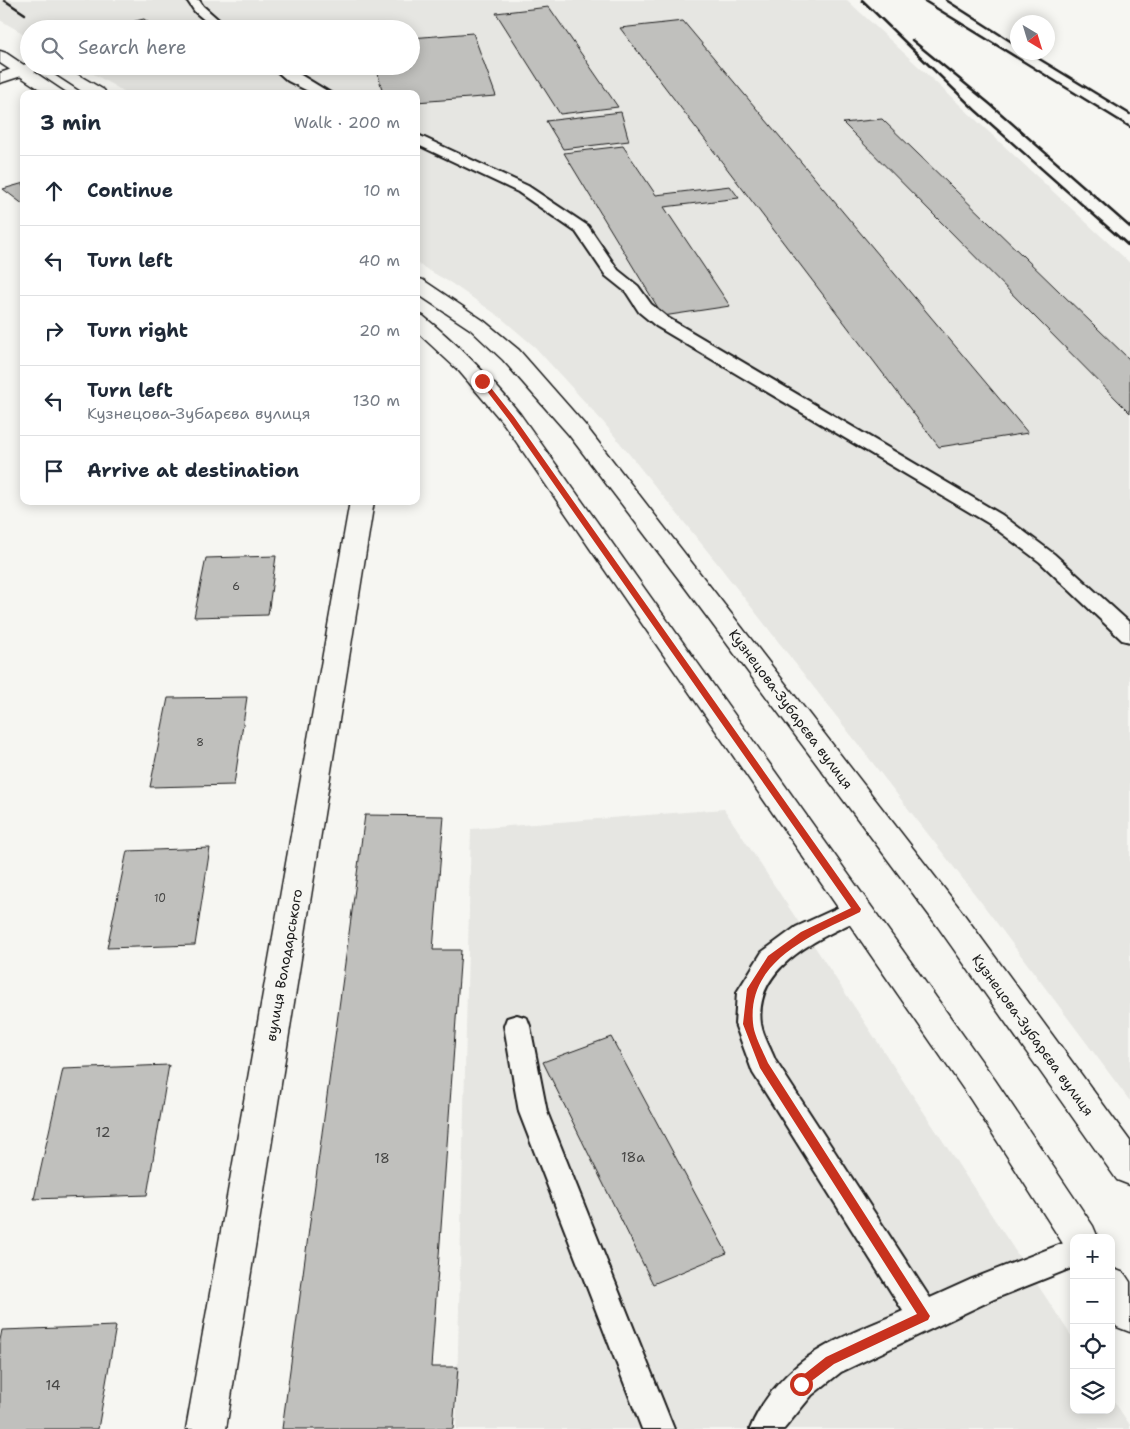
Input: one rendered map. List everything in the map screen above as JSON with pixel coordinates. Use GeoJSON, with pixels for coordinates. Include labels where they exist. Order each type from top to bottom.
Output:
{"type":"FeatureCollection","features":[{"type":"Feature","properties":{"kind":"main road"},"geometry":{"type":"LineString","coordinates":[[0,56],[20,64]]}},
{"type":"Feature","properties":{"kind":"main road"},"geometry":{"type":"LineString","coordinates":[[0,78],[20,71]]}},
{"type":"Feature","properties":{"kind":"main road"},"geometry":{"type":"LineString","coordinates":[[38,75],[55,90]]}},
{"type":"Feature","properties":{"kind":"main road"},"geometry":{"type":"LineString","coordinates":[[66,75],[91,90]]}},
{"type":"Feature","properties":{"kind":"main road","name":"Кузнецова-Зубарєва вулиця"},"geometry":{"type":"LineString","coordinates":[[420,287],[477,325],[511,355],[577,430],[688,572],[949,918],[1130,1169]]}},
{"type":"Feature","properties":{"kind":"main road"},"geometry":{"type":"LineString","coordinates":[[420,323],[451,349],[482,381],[512,419],[983,1090],[1077,1234]]}},
{"type":"Feature","properties":{"kind":"main road","name":"вулиця Володарського"},"geometry":{"type":"LineString","coordinates":[[206,1429],[361,505]]}},
{"type":"Feature","properties":{"kind":"main road"},"geometry":{"type":"LineString","coordinates":[[1115,1292],[1130,1314]]}},
{"type":"Feature","properties":{"kind":"lane"},"geometry":{"type":"LineString","coordinates":[[194,0],[199,9],[212,20]]}},
{"type":"Feature","properties":{"kind":"lane"},"geometry":{"type":"LineString","coordinates":[[289,75],[317,90]]}},
{"type":"Feature","properties":{"kind":"lane"},"geometry":{"type":"LineString","coordinates":[[420,140],[523,190],[582,229],[612,273],[632,289],[644,308],[662,322],[995,519],[1047,558],[1130,635]]}},
{"type":"Feature","properties":{"kind":"lane"},"geometry":{"type":"LineString","coordinates":[[856,909],[805,934],[771,959],[750,992],[748,1024],[764,1065],[924,1316]]}},
{"type":"Feature","properties":{"kind":"lane"},"geometry":{"type":"LineString","coordinates":[[517,1026],[533,1112],[658,1429]]}},
{"type":"Feature","properties":{"kind":"lane"},"geometry":{"type":"LineString","coordinates":[[766,1429],[770,1421],[801,1384],[830,1360],[983,1290],[1070,1255]]}},
{"type":"Feature","properties":{"kind":"shaded area"},"geometry":{"type":"Polygon","coordinates":[[[0,0],[847,0],[1130,263],[1130,1101],[984,906],[717,563],[604,423],[535,347],[500,317],[451,283],[420,265],[420,90],[121,90],[95,75],[420,75],[420,20],[20,20],[20,32],[0,20],[0,0]]]}},
{"type":"Feature","properties":{"kind":"shaded area"},"geometry":{"type":"Polygon","coordinates":[[[724,809],[1070,1334],[1070,1414],[1115,1414],[1115,1403],[1130,1425],[1130,1429],[456,1429],[471,829],[724,809]]]}},
{"type":"Feature","properties":{"kind":"building"},"geometry":{"type":"Polygon","coordinates":[[[549,7],[618,107],[560,114],[496,13],[549,7]]]}},
{"type":"Feature","properties":{"kind":"building"},"geometry":{"type":"Polygon","coordinates":[[[683,21],[1028,433],[939,447],[620,28],[683,21]]]}},
{"type":"Feature","properties":{"kind":"building"},"geometry":{"type":"Polygon","coordinates":[[[473,33],[496,96],[420,102],[420,90],[382,90],[378,75],[420,75],[420,37],[473,33]]]}},
{"type":"Feature","properties":{"kind":"building"},"geometry":{"type":"Polygon","coordinates":[[[621,112],[629,141],[563,149],[546,121],[621,112]]]}},
{"type":"Feature","properties":{"kind":"building"},"geometry":{"type":"Polygon","coordinates":[[[882,119],[1130,360],[1130,413],[843,123],[882,119]]]}},
{"type":"Feature","properties":{"kind":"building"},"geometry":{"type":"Polygon","coordinates":[[[623,146],[656,195],[730,186],[739,198],[664,207],[730,306],[663,316],[564,153],[623,146]]]}},
{"type":"Feature","properties":{"kind":"building"},"geometry":{"type":"Polygon","coordinates":[[[20,184],[20,202],[3,189],[20,184]]]}},
{"type":"Feature","properties":{"kind":"building"},"geometry":{"type":"Polygon","coordinates":[[[276,556],[268,615],[194,617],[206,558],[276,556]]]}},
{"type":"Feature","properties":{"kind":"building"},"geometry":{"type":"Polygon","coordinates":[[[247,697],[234,785],[150,787],[168,698],[247,697]]]}},
{"type":"Feature","properties":{"kind":"building"},"geometry":{"type":"Polygon","coordinates":[[[365,815],[444,816],[433,950],[461,950],[431,1367],[458,1367],[453,1429],[282,1429],[365,815]]]}},
{"type":"Feature","properties":{"kind":"building"},"geometry":{"type":"Polygon","coordinates":[[[210,848],[195,945],[107,948],[127,851],[210,848]]]}},
{"type":"Feature","properties":{"kind":"building"},"geometry":{"type":"Polygon","coordinates":[[[611,1037],[727,1253],[653,1284],[543,1062],[611,1037]]]}},
{"type":"Feature","properties":{"kind":"building"},"geometry":{"type":"Polygon","coordinates":[[[169,1065],[147,1195],[34,1199],[63,1069],[169,1065]]]}},
{"type":"Feature","properties":{"kind":"building"},"geometry":{"type":"Polygon","coordinates":[[[116,1326],[98,1429],[0,1429],[0,1340],[2,1330],[116,1326]]]}},
{"type":"Feature","properties":{"kind":"railway"},"geometry":{"type":"LineString","coordinates":[[4,0],[25,14]]}},
{"type":"Feature","properties":{"kind":"railway"},"geometry":{"type":"LineString","coordinates":[[862,0],[975,110],[1121,239]]}},
{"type":"Feature","properties":{"kind":"railway"},"geometry":{"type":"LineString","coordinates":[[923,0],[1130,127]]}},
{"type":"Feature","properties":{"kind":"railway"},"geometry":{"type":"LineString","coordinates":[[946,0],[1010,41]]}},
{"type":"Feature","properties":{"kind":"railway"},"geometry":{"type":"LineString","coordinates":[[912,40],[990,104],[1130,227]]}},
{"type":"Feature","properties":{"kind":"railway"},"geometry":{"type":"LineString","coordinates":[[1041,60],[1130,114]]}},
{"type":"Feature","properties":{"kind":"railway"},"geometry":{"type":"LineString","coordinates":[[1120,238],[1130,247]]}},
{"type":"Feature","properties":{"kind":"route"},"geometry":{"type":"LineString","coordinates":[[482,381],[512,419],[856,909],[805,934],[771,959],[750,992],[748,1024],[764,1065],[924,1316],[830,1360],[801,1384]]}}]}
